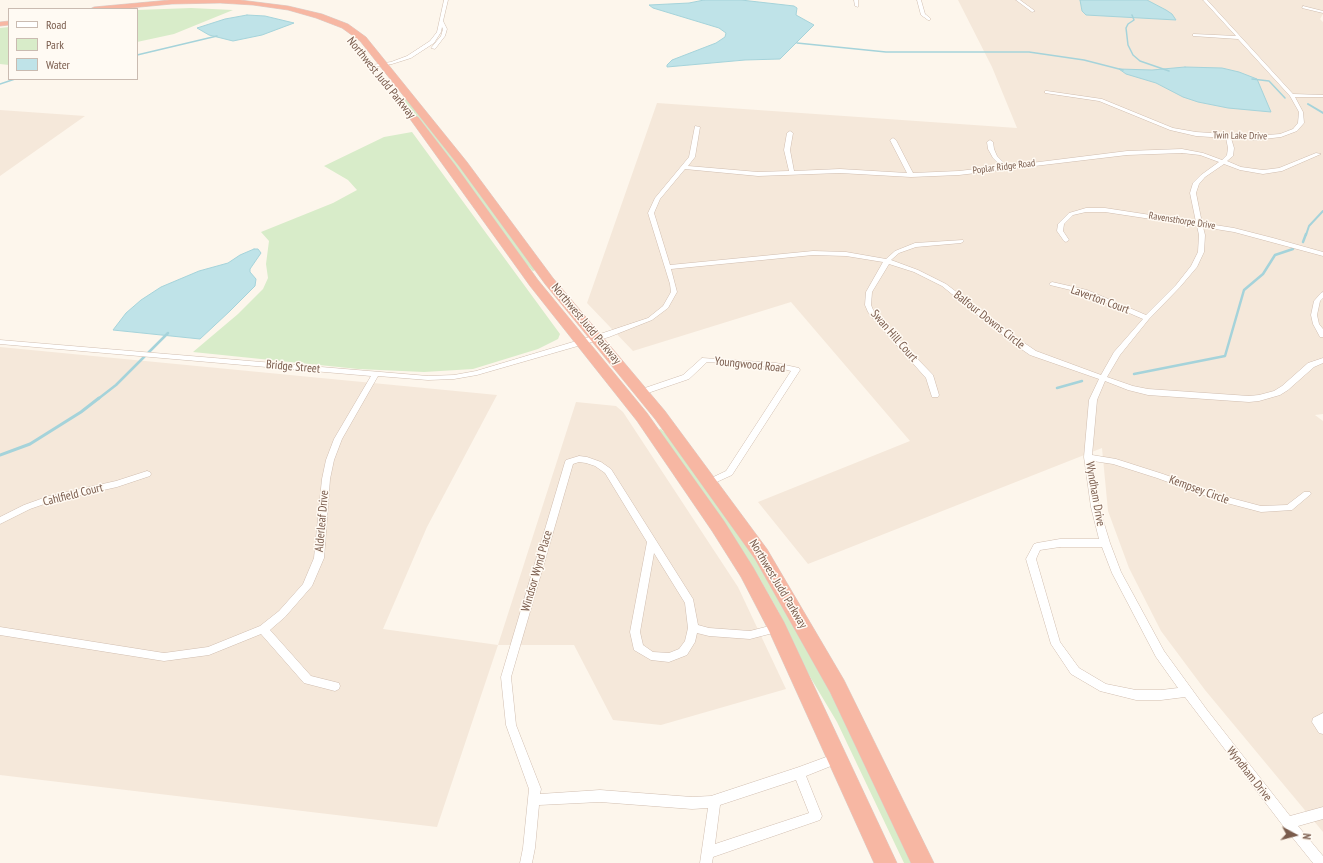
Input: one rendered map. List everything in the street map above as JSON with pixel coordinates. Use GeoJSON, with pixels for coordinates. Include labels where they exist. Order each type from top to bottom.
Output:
{"type":"FeatureCollection","features":[{"type":"Feature","properties":{"kind":"highway","name":"Northwest Judd Parkway"},"geometry":{"type":"LineString","coordinates":[[103,8],[148,3],[209,1],[253,3],[297,10],[328,19],[351,30],[363,39],[380,67],[534,283],[642,392],[710,482],[761,554],[818,652],[923,863]]}},
{"type":"Feature","properties":{"kind":"highway","name":"Northwest Judd Parkway"},"geometry":{"type":"LineString","coordinates":[[132,8],[192,4],[229,5],[267,9],[294,14],[321,22],[339,30],[380,67]]}},
{"type":"Feature","properties":{"kind":"highway","name":"Northwest Judd Parkway"},"geometry":{"type":"LineString","coordinates":[[589,340],[718,526],[750,578],[777,628],[886,863]]}},
{"type":"Feature","properties":{"kind":"street"},"geometry":{"type":"LineString","coordinates":[[380,67],[409,57],[429,45],[438,34],[446,0]]}},
{"type":"Feature","properties":{"kind":"street"},"geometry":{"type":"LineString","coordinates":[[856,0],[857,6]]}},
{"type":"Feature","properties":{"kind":"street"},"geometry":{"type":"LineString","coordinates":[[919,0],[923,15],[929,19]]}},
{"type":"Feature","properties":{"kind":"street"},"geometry":{"type":"LineString","coordinates":[[1018,0],[1033,11]]}},
{"type":"Feature","properties":{"kind":"street","name":"Twin Lake Drive"},"geometry":{"type":"LineString","coordinates":[[1047,92],[1100,100],[1172,129],[1196,134],[1256,138],[1281,135],[1295,130],[1301,123],[1301,112],[1292,95],[1205,0]]}},
{"type":"Feature","properties":{"kind":"street"},"geometry":{"type":"LineString","coordinates":[[1302,7],[1323,12]]}},
{"type":"Feature","properties":{"kind":"street"},"geometry":{"type":"LineString","coordinates":[[1194,35],[1241,38]]}},
{"type":"Feature","properties":{"kind":"street"},"geometry":{"type":"LineString","coordinates":[[1292,95],[1323,96]]}},
{"type":"Feature","properties":{"kind":"street","name":"Bridge Street"},"geometry":{"type":"LineString","coordinates":[[2,344],[428,378],[454,377],[477,373],[589,340],[650,319],[666,307],[674,292],[673,284],[651,213],[657,199],[692,157],[697,127]]}},
{"type":"Feature","properties":{"kind":"street"},"geometry":{"type":"LineString","coordinates":[[790,133],[787,150],[792,173]]}},
{"type":"Feature","properties":{"kind":"street","name":"Wyndham Drive"},"geometry":{"type":"LineString","coordinates":[[1228,137],[1231,148],[1230,156],[1217,168],[1203,176],[1196,183],[1193,193],[1198,224],[1202,235],[1201,252],[1194,267],[1147,318],[1117,354],[1103,378],[1093,400],[1088,457],[1095,507],[1105,544],[1117,572],[1160,654],[1187,692],[1288,823],[1321,863]]}},
{"type":"Feature","properties":{"kind":"street"},"geometry":{"type":"LineString","coordinates":[[893,140],[911,175]]}},
{"type":"Feature","properties":{"kind":"street"},"geometry":{"type":"LineString","coordinates":[[990,142],[995,157],[1005,167]]}},
{"type":"Feature","properties":{"kind":"street","name":"Poplar Ridge Road"},"geometry":{"type":"LineString","coordinates":[[685,167],[758,174],[840,171],[911,175],[959,172],[1147,152],[1182,151],[1201,154],[1253,170],[1273,172],[1318,154]]}},
{"type":"Feature","properties":{"kind":"street","name":"Ravensthorpe Drive"},"geometry":{"type":"LineString","coordinates":[[1066,240],[1060,231],[1061,224],[1071,214],[1086,210],[1105,210],[1249,233],[1323,254]]}},
{"type":"Feature","properties":{"kind":"street","name":"Swan Hill Court"},"geometry":{"type":"LineString","coordinates":[[935,395],[930,377],[878,321],[868,305],[869,292],[887,261],[897,252],[915,245],[961,241]]}},
{"type":"Feature","properties":{"kind":"street","name":"Balfour Downs Circle"},"geometry":{"type":"LineString","coordinates":[[668,267],[813,253],[846,254],[887,261],[916,271],[944,285],[1014,340],[1033,353],[1131,388],[1148,392],[1254,398],[1277,393],[1308,368],[1323,360]]}},
{"type":"Feature","properties":{"kind":"street","name":"Laverton Court"},"geometry":{"type":"LineString","coordinates":[[1052,284],[1085,291],[1147,318]]}},
{"type":"Feature","properties":{"kind":"street"},"geometry":{"type":"LineString","coordinates":[[1323,294],[1317,301],[1314,315],[1316,324],[1323,335]]}},
{"type":"Feature","properties":{"kind":"street","name":"Youngwood Road"},"geometry":{"type":"LineString","coordinates":[[642,392],[686,377],[705,360],[776,365],[796,370],[729,473],[710,482]]}},
{"type":"Feature","properties":{"kind":"street","name":"Alderleaf Drive"},"geometry":{"type":"LineString","coordinates":[[0,631],[164,657],[209,651],[263,629],[282,614],[306,586],[319,558],[326,479],[330,460],[338,439],[376,374]]}},
{"type":"Feature","properties":{"kind":"street","name":"Kempsey Circle"},"geometry":{"type":"LineString","coordinates":[[1088,457],[1113,461],[1226,500],[1261,509],[1289,508],[1307,494]]}},
{"type":"Feature","properties":{"kind":"street","name":"Windsor Wynd Place"},"geometry":{"type":"LineString","coordinates":[[534,800],[535,789],[511,725],[506,677],[569,462],[579,459],[587,460],[598,464],[608,471],[652,541],[690,602],[693,628],[690,642],[682,652],[669,658],[651,656],[638,647],[635,632],[652,541]]}},
{"type":"Feature","properties":{"kind":"street","name":"Cahlfield Court"},"geometry":{"type":"LineString","coordinates":[[0,521],[27,507],[49,499],[117,484],[147,474]]}},
{"type":"Feature","properties":{"kind":"street"},"geometry":{"type":"LineString","coordinates":[[1105,544],[1060,543],[1037,547],[1031,559],[1056,644],[1075,671],[1104,688],[1136,695],[1161,695],[1187,692]]}},
{"type":"Feature","properties":{"kind":"street"},"geometry":{"type":"LineString","coordinates":[[693,628],[709,632],[750,635],[777,628]]}},
{"type":"Feature","properties":{"kind":"street"},"geometry":{"type":"LineString","coordinates":[[263,629],[308,680],[335,686]]}},
{"type":"Feature","properties":{"kind":"street"},"geometry":{"type":"LineString","coordinates":[[1323,718],[1317,722],[1323,729]]}},
{"type":"Feature","properties":{"kind":"street"},"geometry":{"type":"LineString","coordinates":[[526,863],[534,800],[600,796],[692,803],[715,801],[799,773],[838,758]]}},
{"type":"Feature","properties":{"kind":"street"},"geometry":{"type":"LineString","coordinates":[[715,801],[707,858],[816,816],[799,773]]}},
{"type":"Feature","properties":{"kind":"street"},"geometry":{"type":"LineString","coordinates":[[1288,823],[1323,813]]}},
{"type":"Feature","properties":{"kind":"shaded area"},"geometry":{"type":"Polygon","coordinates":[[[958,0],[1323,0],[1323,14],[1320,19],[1323,22],[1323,414],[1315,415],[1323,421],[1323,832],[1205,690],[1161,631],[1129,568],[1108,511],[1102,448],[808,564],[758,502],[910,441],[791,302],[633,351],[587,303],[657,103],[1017,128],[992,67],[958,0]]]}},
{"type":"Feature","properties":{"kind":"shaded area"},"geometry":{"type":"Polygon","coordinates":[[[0,110],[85,116],[0,176],[0,110]]]}},
{"type":"Feature","properties":{"kind":"shaded area"},"geometry":{"type":"Polygon","coordinates":[[[0,347],[497,395],[427,527],[383,629],[498,645],[437,827],[0,775],[0,347]]]}},
{"type":"Feature","properties":{"kind":"shaded area"},"geometry":{"type":"Polygon","coordinates":[[[576,402],[616,406],[623,412],[738,587],[786,689],[661,725],[613,720],[574,645],[498,645],[576,402]]]}},
{"type":"Feature","properties":{"kind":"green space"},"geometry":{"type":"Polygon","coordinates":[[[191,8],[233,10],[174,34],[138,42],[138,10],[191,8]]]}},
{"type":"Feature","properties":{"kind":"green space"},"geometry":{"type":"Polygon","coordinates":[[[8,27],[8,65],[0,64],[0,28],[8,27]]]}},
{"type":"Feature","properties":{"kind":"green space"},"geometry":{"type":"Polygon","coordinates":[[[403,99],[406,99],[412,105],[464,171],[536,270],[533,271],[524,262],[403,99]]]}},
{"type":"Feature","properties":{"kind":"green space"},"geometry":{"type":"Polygon","coordinates":[[[412,132],[560,334],[558,339],[538,349],[473,369],[424,372],[358,369],[193,352],[238,314],[263,289],[268,278],[266,264],[269,241],[261,232],[333,203],[357,190],[348,180],[324,166],[384,137],[412,132]]]}},
{"type":"Feature","properties":{"kind":"green space"},"geometry":{"type":"Polygon","coordinates":[[[661,429],[674,442],[757,560],[818,667],[914,863],[904,863],[837,722],[806,670],[778,611],[761,581],[745,555],[657,430],[661,429]]]}},
{"type":"Feature","properties":{"kind":"water"},"geometry":{"type":"Polygon","coordinates":[[[704,0],[741,0],[794,6],[797,8],[796,15],[814,25],[780,59],[745,60],[667,67],[672,60],[716,43],[725,37],[726,33],[719,28],[653,8],[649,5],[689,3],[704,0]]]}},
{"type":"Feature","properties":{"kind":"water"},"geometry":{"type":"Polygon","coordinates":[[[1080,0],[1147,0],[1172,14],[1176,20],[1086,15],[1082,11],[1080,0]]]}},
{"type":"Feature","properties":{"kind":"water"},"geometry":{"type":"Polygon","coordinates":[[[247,15],[265,16],[294,23],[262,35],[233,41],[209,35],[197,28],[225,19],[247,15]]]}},
{"type":"Feature","properties":{"kind":"water"},"geometry":{"type":"Polygon","coordinates":[[[1185,67],[1222,68],[1239,72],[1257,79],[1271,112],[1228,108],[1198,102],[1183,97],[1156,83],[1126,74],[1119,69],[1152,70],[1185,67]]]}},
{"type":"Feature","properties":{"kind":"water"},"geometry":{"type":"Polygon","coordinates":[[[254,249],[258,249],[261,253],[250,269],[250,272],[256,279],[255,286],[200,339],[113,330],[126,313],[141,300],[161,287],[199,271],[228,263],[240,255],[254,249]]]}},
{"type":"Feature","properties":{"kind":"waterway"},"geometry":{"type":"LineString","coordinates":[[1132,15],[1134,20],[1128,24],[1126,28],[1128,45],[1133,55],[1140,61],[1169,71]]}},
{"type":"Feature","properties":{"kind":"waterway"},"geometry":{"type":"LineString","coordinates":[[138,55],[217,36]]}},
{"type":"Feature","properties":{"kind":"waterway"},"geometry":{"type":"LineString","coordinates":[[797,43],[886,52],[1029,52],[1084,60],[1123,70]]}},
{"type":"Feature","properties":{"kind":"waterway"},"geometry":{"type":"LineString","coordinates":[[1252,79],[1269,81],[1285,98]]}},
{"type":"Feature","properties":{"kind":"waterway"},"geometry":{"type":"LineString","coordinates":[[0,84],[12,80]]}},
{"type":"Feature","properties":{"kind":"waterway"},"geometry":{"type":"LineString","coordinates":[[1308,104],[1323,113]]}},
{"type":"Feature","properties":{"kind":"waterway"},"geometry":{"type":"LineString","coordinates":[[1306,235],[1309,226],[1323,211]]}},
{"type":"Feature","properties":{"kind":"waterway"},"geometry":{"type":"LineString","coordinates":[[1303,242],[1306,234]]}},
{"type":"Feature","properties":{"kind":"waterway"},"geometry":{"type":"LineString","coordinates":[[1134,374],[1225,356],[1244,290],[1263,274],[1275,255],[1293,249]]}},
{"type":"Feature","properties":{"kind":"waterway"},"geometry":{"type":"LineString","coordinates":[[98,399],[116,385],[168,333]]}},
{"type":"Feature","properties":{"kind":"waterway"},"geometry":{"type":"LineString","coordinates":[[1057,388],[1082,381]]}},
{"type":"Feature","properties":{"kind":"waterway"},"geometry":{"type":"LineString","coordinates":[[0,455],[30,444],[81,412],[99,398]]}}]}
